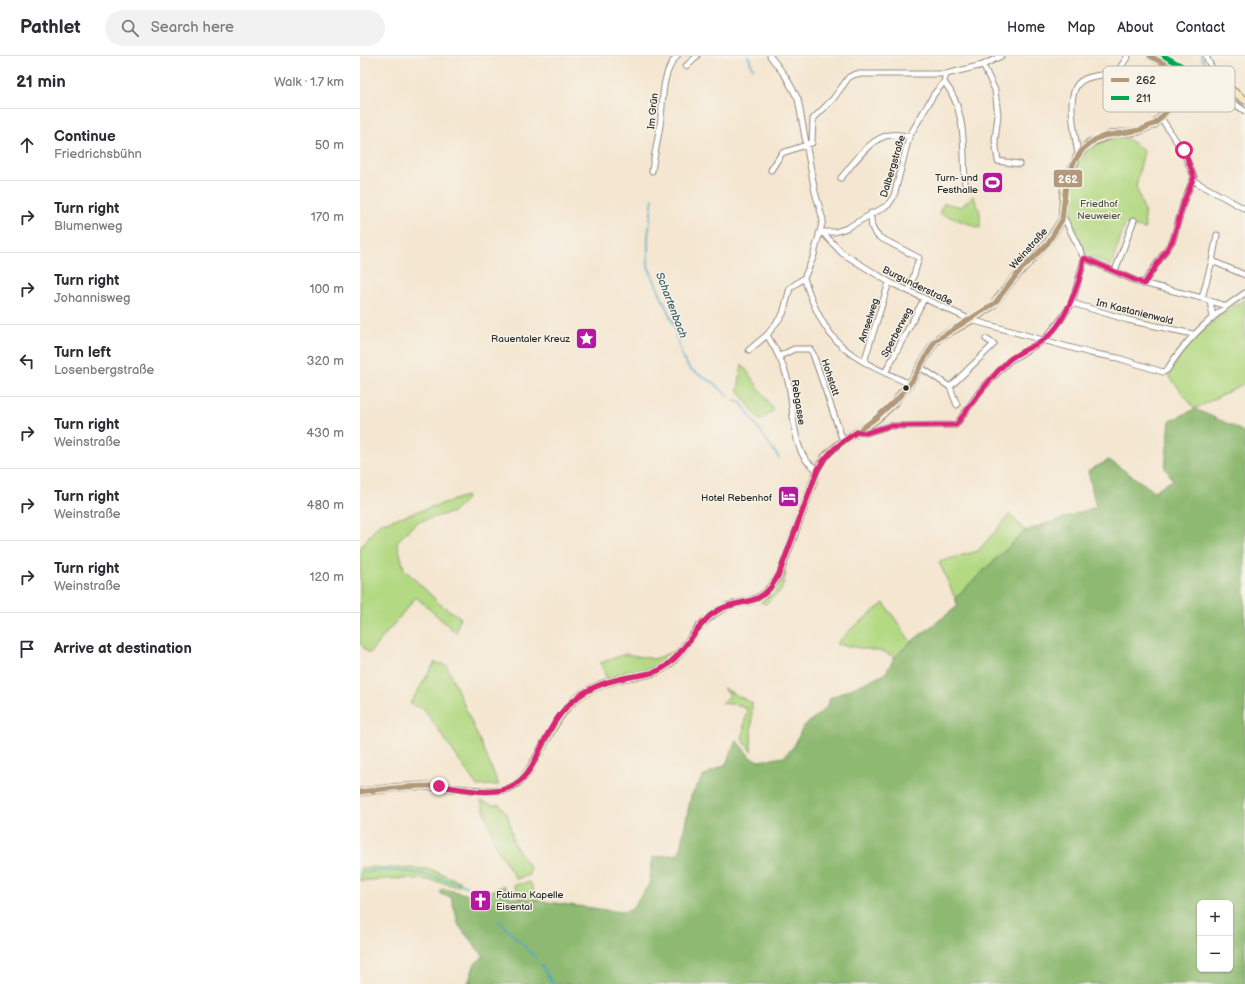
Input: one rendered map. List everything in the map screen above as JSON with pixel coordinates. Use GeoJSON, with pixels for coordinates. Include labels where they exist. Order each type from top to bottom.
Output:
{"type":"FeatureCollection","features":[{"type":"Feature","properties":{"kind":"main road"},"geometry":{"type":"LineString","coordinates":[[1235,93],[1245,100]]}},
{"type":"Feature","properties":{"kind":"main road","name":"Weinstraße"},"geometry":{"type":"LineString","coordinates":[[360,792],[419,786],[500,791],[518,782],[532,766],[554,723],[565,708],[579,696],[595,687],[611,681],[658,671],[668,665],[710,615],[726,606],[756,599],[769,590],[780,572],[818,469],[825,457],[842,441],[878,418],[910,384],[934,343],[939,338],[971,320],[993,305],[1015,277],[1048,242],[1063,216],[1063,199],[1066,181],[1078,155],[1089,143],[1112,134],[1140,131],[1161,118],[1165,112]]}},
{"type":"Feature","properties":{"kind":"street","name":"Im Grün"},"geometry":{"type":"LineString","coordinates":[[652,171],[660,124],[664,82],[668,70],[677,56]]}},
{"type":"Feature","properties":{"kind":"street"},"geometry":{"type":"LineString","coordinates":[[686,66],[697,56]]}},
{"type":"Feature","properties":{"kind":"street"},"geometry":{"type":"LineString","coordinates":[[749,350],[767,334],[783,314],[790,288],[804,278],[809,268],[821,232],[823,220],[815,192],[803,122],[793,88],[770,56]]}},
{"type":"Feature","properties":{"kind":"street"},"geometry":{"type":"LineString","coordinates":[[771,170],[782,153],[812,143],[813,139],[811,124],[813,118],[833,99],[849,76],[856,74],[946,74],[983,65],[1001,56]]}},
{"type":"Feature","properties":{"kind":"street"},"geometry":{"type":"LineString","coordinates":[[1121,66],[1128,56]]}},
{"type":"Feature","properties":{"kind":"street"},"geometry":{"type":"LineString","coordinates":[[1150,56],[1168,66]]}},
{"type":"Feature","properties":{"kind":"street"},"geometry":{"type":"LineString","coordinates":[[1206,56],[1211,66]]}},
{"type":"Feature","properties":{"kind":"street"},"geometry":{"type":"LineString","coordinates":[[983,65],[995,90],[998,115],[995,140],[998,161],[1019,164]]}},
{"type":"Feature","properties":{"kind":"street","name":"Dalbergstraße"},"geometry":{"type":"LineString","coordinates":[[821,232],[847,228],[871,213],[888,206],[894,196],[909,137],[934,94],[944,82],[946,74]]}},
{"type":"Feature","properties":{"kind":"street"},"geometry":{"type":"LineString","coordinates":[[1078,155],[1074,136],[1073,93],[1076,85],[1084,79],[1103,75]]}},
{"type":"Feature","properties":{"kind":"street"},"geometry":{"type":"LineString","coordinates":[[944,82],[950,89],[959,112],[965,184]]}},
{"type":"Feature","properties":{"kind":"street"},"geometry":{"type":"LineString","coordinates":[[1235,104],[1245,111]]}},
{"type":"Feature","properties":{"kind":"street"},"geometry":{"type":"LineString","coordinates":[[1144,284],[1173,240],[1184,201],[1194,181],[1194,177],[1184,150],[1161,118]]}},
{"type":"Feature","properties":{"kind":"street"},"geometry":{"type":"LineString","coordinates":[[841,178],[874,141],[885,135],[896,133],[909,137]]}},
{"type":"Feature","properties":{"kind":"street"},"geometry":{"type":"LineString","coordinates":[[1194,181],[1245,209]]}},
{"type":"Feature","properties":{"kind":"street"},"geometry":{"type":"LineString","coordinates":[[871,213],[871,225],[874,232],[879,237],[919,258],[909,291]]}},
{"type":"Feature","properties":{"kind":"street"},"geometry":{"type":"LineString","coordinates":[[1063,216],[1084,258],[1144,284],[1202,298],[1225,306]]}},
{"type":"Feature","properties":{"kind":"street"},"geometry":{"type":"LineString","coordinates":[[1115,271],[1134,220]]}},
{"type":"Feature","properties":{"kind":"street","name":"Burgunderstraße"},"geometry":{"type":"LineString","coordinates":[[821,232],[842,253],[889,282],[924,299],[971,320],[1090,353],[1118,358],[1163,372],[1167,370],[1193,334]]}},
{"type":"Feature","properties":{"kind":"street"},"geometry":{"type":"LineString","coordinates":[[1202,298],[1217,236]]}},
{"type":"Feature","properties":{"kind":"street"},"geometry":{"type":"LineString","coordinates":[[1044,340],[1072,303],[1084,258]]}},
{"type":"Feature","properties":{"kind":"street"},"geometry":{"type":"LineString","coordinates":[[1212,261],[1245,275]]}},
{"type":"Feature","properties":{"kind":"street"},"geometry":{"type":"LineString","coordinates":[[804,278],[812,304],[825,327],[841,348],[885,373],[910,384]]}},
{"type":"Feature","properties":{"kind":"street","name":"Amselweg"},"geometry":{"type":"LineString","coordinates":[[864,362],[889,282]]}},
{"type":"Feature","properties":{"kind":"street"},"geometry":{"type":"LineString","coordinates":[[1193,334],[1225,306],[1245,293]]}},
{"type":"Feature","properties":{"kind":"street","name":"Sperberweg"},"geometry":{"type":"LineString","coordinates":[[885,373],[924,299]]}},
{"type":"Feature","properties":{"kind":"street"},"geometry":{"type":"LineString","coordinates":[[1210,301],[1213,317]]}},
{"type":"Feature","properties":{"kind":"street","name":"Im Kastanienwald"},"geometry":{"type":"LineString","coordinates":[[1072,303],[1128,320],[1193,334]]}},
{"type":"Feature","properties":{"kind":"street","name":"Rebgasse"},"geometry":{"type":"LineString","coordinates":[[767,334],[780,356],[789,385],[796,441],[809,463],[818,469]]}},
{"type":"Feature","properties":{"kind":"street"},"geometry":{"type":"LineString","coordinates":[[950,387],[994,344],[986,339]]}},
{"type":"Feature","properties":{"kind":"street","name":"Weinstraße"},"geometry":{"type":"LineString","coordinates":[[857,432],[866,433],[889,426],[956,425],[980,391],[1009,361],[1044,340]]}},
{"type":"Feature","properties":{"kind":"street","name":"Hohstatt"},"geometry":{"type":"LineString","coordinates":[[780,356],[794,349],[810,349],[842,441]]}},
{"type":"Feature","properties":{"kind":"street"},"geometry":{"type":"LineString","coordinates":[[920,367],[950,387],[957,405]]}},
{"type":"Feature","properties":{"kind":"green space","name":"Friedhof Neuweier"},"geometry":{"type":"Polygon","coordinates":[[[1124,136],[1144,151],[1136,186],[1144,210],[1145,229],[1125,224],[1111,266],[1087,255],[1084,251],[1070,219],[1068,199],[1069,185],[1072,172],[1086,152],[1109,139],[1124,136]]]}},
{"type":"Feature","properties":{"kind":"green space"},"geometry":{"type":"Polygon","coordinates":[[[973,196],[980,212],[980,228],[939,213],[944,203],[961,207],[973,196]]]}},
{"type":"Feature","properties":{"kind":"green space"},"geometry":{"type":"Polygon","coordinates":[[[1245,299],[1245,383],[1195,409],[1169,376],[1183,352],[1201,332],[1222,314],[1245,299]]]}},
{"type":"Feature","properties":{"kind":"green space"},"geometry":{"type":"Polygon","coordinates":[[[742,364],[774,410],[760,421],[738,390],[742,364]]]}},
{"type":"Feature","properties":{"kind":"green space"},"geometry":{"type":"Polygon","coordinates":[[[1195,409],[1245,433],[1245,984],[468,984],[475,963],[484,957],[459,926],[451,897],[442,895],[440,891],[444,889],[478,897],[504,885],[510,897],[622,912],[631,910],[649,885],[653,857],[679,854],[691,796],[703,776],[726,764],[736,740],[751,758],[760,761],[784,757],[794,746],[803,727],[827,707],[830,698],[885,674],[895,657],[911,642],[958,606],[955,598],[1025,531],[1096,507],[1088,471],[1109,460],[1154,491],[1173,480],[1165,468],[1170,421],[1195,409]]]}},
{"type":"Feature","properties":{"kind":"green space"},"geometry":{"type":"Polygon","coordinates":[[[466,496],[467,499],[454,512],[417,522],[397,542],[404,569],[441,605],[460,617],[456,633],[416,597],[369,654],[360,643],[360,548],[379,524],[466,496]]]}},
{"type":"Feature","properties":{"kind":"green space"},"geometry":{"type":"Polygon","coordinates":[[[1010,514],[1025,531],[955,598],[939,562],[978,551],[1010,514]]]}},
{"type":"Feature","properties":{"kind":"green space"},"geometry":{"type":"Polygon","coordinates":[[[782,574],[786,574],[781,591],[766,604],[760,602],[765,599],[782,574]]]}},
{"type":"Feature","properties":{"kind":"green space"},"geometry":{"type":"Polygon","coordinates":[[[884,603],[911,642],[895,657],[884,652],[836,644],[850,630],[884,603]]]}},
{"type":"Feature","properties":{"kind":"green space"},"geometry":{"type":"Polygon","coordinates":[[[676,651],[659,666],[608,681],[600,663],[626,654],[654,659],[676,651]]]}},
{"type":"Feature","properties":{"kind":"green space"},"geometry":{"type":"Polygon","coordinates":[[[435,662],[447,666],[499,785],[477,786],[424,709],[410,704],[435,662]]]}},
{"type":"Feature","properties":{"kind":"green space"},"geometry":{"type":"Polygon","coordinates":[[[723,688],[752,703],[751,751],[742,739],[747,709],[738,705],[722,703],[730,695],[723,688]]]}},
{"type":"Feature","properties":{"kind":"green space"},"geometry":{"type":"Polygon","coordinates":[[[481,801],[494,805],[499,804],[508,815],[514,844],[530,868],[529,875],[516,879],[497,848],[481,801]]]}},
{"type":"Feature","properties":{"kind":"green space"},"geometry":{"type":"Polygon","coordinates":[[[360,868],[430,869],[461,882],[457,887],[445,883],[421,879],[384,879],[360,881],[360,868]]]}},
{"type":"Feature","properties":{"kind":"green space"},"geometry":{"type":"Polygon","coordinates":[[[530,882],[538,900],[520,899],[514,885],[530,882]]]}},
{"type":"Feature","properties":{"kind":"waterway"},"geometry":{"type":"LineString","coordinates":[[748,56],[753,69]]}},
{"type":"Feature","properties":{"kind":"waterway"},"geometry":{"type":"LineString","coordinates":[[1201,56],[1206,66]]}},
{"type":"Feature","properties":{"kind":"waterway"},"geometry":{"type":"LineString","coordinates":[[1235,98],[1245,105]]}},
{"type":"Feature","properties":{"kind":"waterway","name":"Schartenbach"},"geometry":{"type":"LineString","coordinates":[[653,198],[648,236],[648,266],[673,323],[683,359],[691,370],[714,383],[728,396]]}},
{"type":"Feature","properties":{"kind":"waterway","name":"Schartenbach"},"geometry":{"type":"LineString","coordinates":[[734,400],[741,403],[779,458]]}},
{"type":"Feature","properties":{"kind":"waterway"},"geometry":{"type":"LineString","coordinates":[[360,872],[402,871],[426,875],[466,886]]}},
{"type":"Feature","properties":{"kind":"waterway"},"geometry":{"type":"LineString","coordinates":[[498,920],[536,958]]}},
{"type":"Feature","properties":{"kind":"waterway"},"geometry":{"type":"LineString","coordinates":[[541,965],[553,984]]}},
{"type":"Feature","properties":{"kind":"transit line","name":"262"},"geometry":{"type":"LineString","coordinates":[[1150,56],[1168,66]]}},
{"type":"Feature","properties":{"kind":"transit line","name":"211"},"geometry":{"type":"LineString","coordinates":[[1164,56],[1182,66]]}},
{"type":"Feature","properties":{"kind":"transit line","name":"262"},"geometry":{"type":"LineString","coordinates":[[360,792],[403,787],[430,786],[440,786],[479,792],[499,790],[508,787],[519,781],[528,772],[535,762],[558,717],[572,701],[603,684],[658,671],[679,654],[709,616],[722,608],[758,599],[770,589],[778,575],[815,477],[825,459],[841,444],[877,417],[900,396],[912,381],[935,341],[995,303],[1018,273],[1048,243],[1062,220],[1066,184],[1074,162],[1083,149],[1096,139],[1104,136],[1140,130],[1156,123],[1166,112]]}},
{"type":"Feature","properties":{"kind":"place","name":"Turn- und Festhalle"},"geometry":{"type":"Point","coordinates":[993,183]}},
{"type":"Feature","properties":{"kind":"place","name":"Rauentaler Kreuz"},"geometry":{"type":"Point","coordinates":[586,338]}},
{"type":"Feature","properties":{"kind":"place","name":"Hotel Rebenhof"},"geometry":{"type":"Point","coordinates":[788,497]}},
{"type":"Feature","properties":{"kind":"place","name":"Fatima Kapelle Eisental"},"geometry":{"type":"Point","coordinates":[481,900]}},
{"type":"Feature","properties":{"kind":"route"},"geometry":{"type":"LineString","coordinates":[[439,786],[486,791],[500,791],[510,787],[525,776],[532,766],[554,723],[565,708],[579,696],[595,687],[611,681],[646,675],[658,671],[668,665],[710,615],[726,606],[748,602],[763,596],[774,583],[780,572],[792,536],[818,469],[825,457],[842,441],[857,432],[866,433],[889,426],[956,425],[980,391],[1009,361],[1030,347],[1044,340],[1062,318],[1072,303],[1084,258],[1144,284],[1166,253],[1173,240],[1184,201],[1194,181],[1194,177],[1184,150]]}}]}
